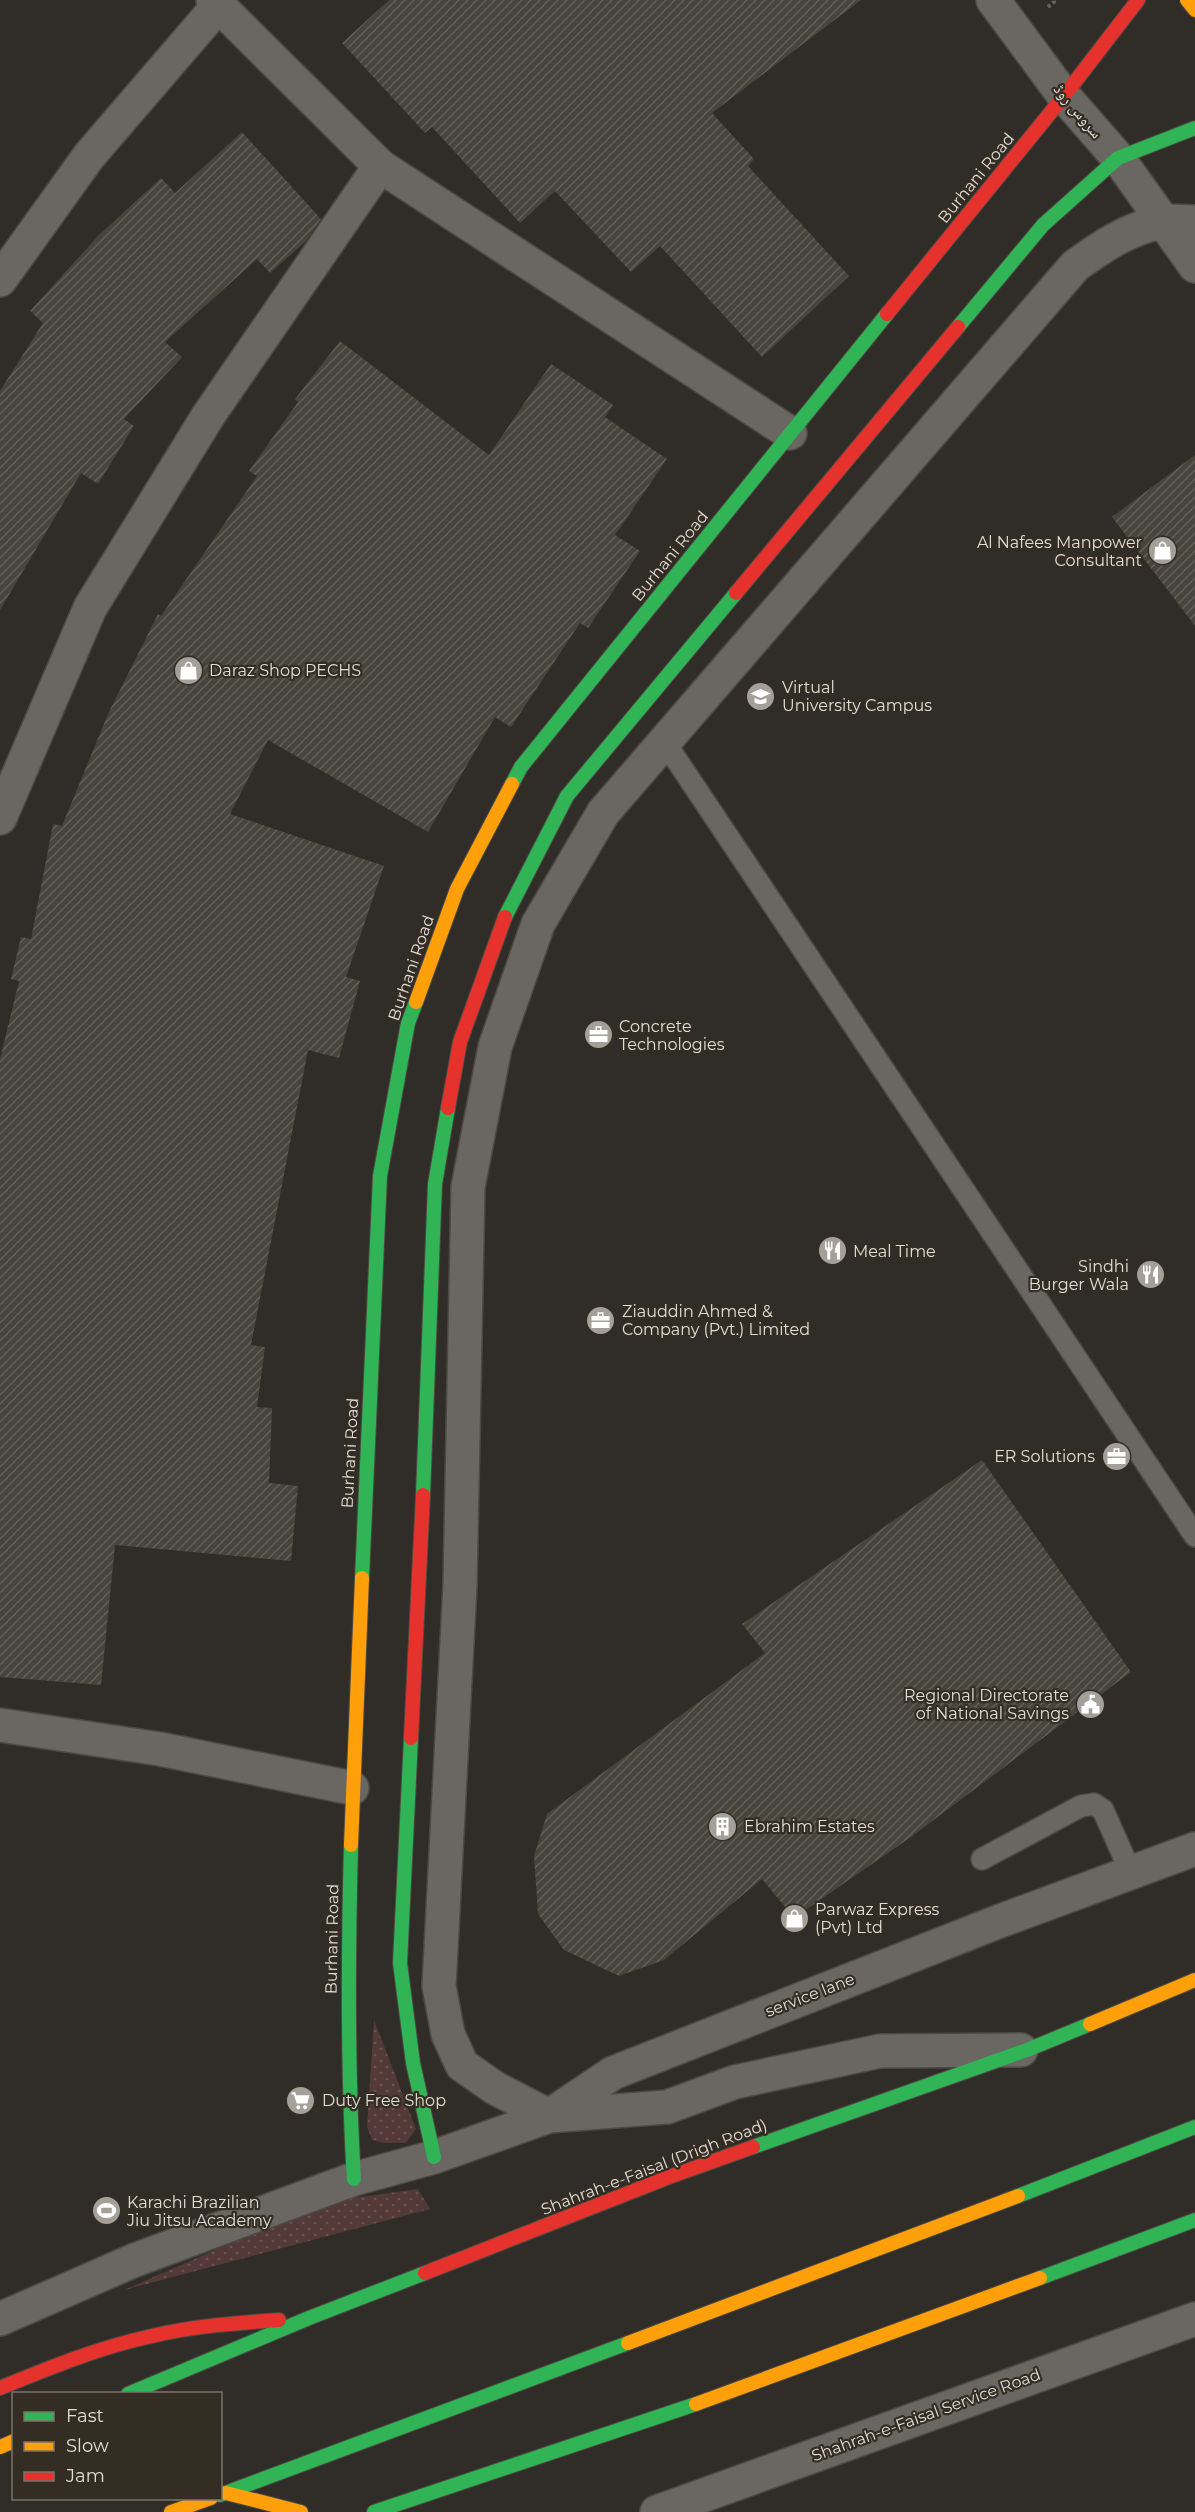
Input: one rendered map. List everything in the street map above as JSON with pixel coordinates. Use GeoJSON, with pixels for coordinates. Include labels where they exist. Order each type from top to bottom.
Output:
{"type":"FeatureCollection","features":[{"type":"Feature","properties":{"kind":"main road","name":"Burhani Road"},"geometry":{"type":"LineString","coordinates":[[354,2179],[348,2083],[346,1988],[352,1788],[380,1176],[408,1023],[457,889],[521,766],[1064,96],[1138,0]]}},
{"type":"Feature","properties":{"kind":"main road"},"geometry":{"type":"LineString","coordinates":[[1187,0],[1195,10]]}},
{"type":"Feature","properties":{"kind":"main road"},"geometry":{"type":"LineString","coordinates":[[434,2157],[413,2063],[400,1963],[425,1452],[435,1184],[460,1042],[507,913],[567,796],[1043,225],[1118,158],[1195,128]]}},
{"type":"Feature","properties":{"kind":"main road","name":"Shahrah-e-Faisal (Drigh Road)"},"geometry":{"type":"LineString","coordinates":[[133,2392],[309,2318],[669,2177],[1027,2050],[1195,1980]]}},
{"type":"Feature","properties":{"kind":"main road"},"geometry":{"type":"LineString","coordinates":[[171,2512],[223,2500],[1195,2127]]}},
{"type":"Feature","properties":{"kind":"main road"},"geometry":{"type":"LineString","coordinates":[[374,2512],[532,2462],[1023,2285],[1195,2220]]}},
{"type":"Feature","properties":{"kind":"main road"},"geometry":{"type":"LineString","coordinates":[[0,2388],[33,2374],[135,2339],[213,2325],[309,2318]]}},
{"type":"Feature","properties":{"kind":"main road"},"geometry":{"type":"LineString","coordinates":[[223,2500],[301,2512]]}},
{"type":"Feature","properties":{"kind":"street","name":"سروس روڈ"},"geometry":{"type":"LineString","coordinates":[[993,0],[1064,96],[1118,158],[1163,222]]}},
{"type":"Feature","properties":{"kind":"street"},"geometry":{"type":"LineString","coordinates":[[0,280],[89,156],[215,3],[380,166],[790,433]]}},
{"type":"Feature","properties":{"kind":"street"},"geometry":{"type":"LineString","coordinates":[[0,818],[90,608],[208,416],[380,166]]}},
{"type":"Feature","properties":{"kind":"street"},"geometry":{"type":"LineString","coordinates":[[1027,2050],[880,2051],[735,2082],[667,2107],[549,2116],[495,2088],[462,2065],[448,2034],[439,1986],[460,1585],[468,1187],[495,1047],[538,924],[603,813],[1075,266],[1103,245],[1121,236],[1163,222],[1195,222]]}},
{"type":"Feature","properties":{"kind":"street"},"geometry":{"type":"LineString","coordinates":[[1163,222],[1195,266]]}},
{"type":"Feature","properties":{"kind":"street"},"geometry":{"type":"LineString","coordinates":[[0,1725],[160,1749],[352,1788]]}},
{"type":"Feature","properties":{"kind":"street","name":"service lane"},"geometry":{"type":"LineString","coordinates":[[0,2319],[135,2260],[354,2179],[434,2157],[549,2116],[613,2073],[1000,1921],[1195,1849]]}},
{"type":"Feature","properties":{"kind":"street","name":"Shahrah-e-Faisal Service Road"},"geometry":{"type":"LineString","coordinates":[[657,2512],[1195,2319]]}},
{"type":"Feature","properties":{"kind":"lane"},"geometry":{"type":"LineString","coordinates":[[664,741],[1195,1536]]}},
{"type":"Feature","properties":{"kind":"lane"},"geometry":{"type":"LineString","coordinates":[[982,1859],[1081,1806],[1094,1804],[1103,1810],[1131,1873]]}},
{"type":"Feature","properties":{"kind":"shaded area"},"geometry":{"type":"Polygon","coordinates":[[[374,2020],[416,2129],[406,2143],[384,2143],[372,2140],[367,2127],[374,2020]]]}},
{"type":"Feature","properties":{"kind":"shaded area"},"geometry":{"type":"Polygon","coordinates":[[[418,2189],[430,2209],[124,2290],[324,2202],[418,2189]]]}},
{"type":"Feature","properties":{"kind":"building"},"geometry":{"type":"Polygon","coordinates":[[[389,0],[861,0],[712,113],[754,159],[748,166],[849,276],[762,357],[660,246],[631,272],[555,191],[520,223],[432,127],[425,133],[342,43],[389,0]]]}},
{"type":"Feature","properties":{"kind":"building"},"geometry":{"type":"Polygon","coordinates":[[[242,132],[321,219],[306,241],[270,273],[257,259],[165,342],[182,357],[124,419],[134,426],[98,484],[81,473],[0,610],[0,391],[43,323],[30,311],[99,235],[161,178],[175,193],[242,132]]]}},
{"type":"Feature","properties":{"kind":"building"},"geometry":{"type":"Polygon","coordinates":[[[340,341],[489,455],[551,364],[613,405],[605,417],[667,459],[615,535],[640,551],[588,628],[580,623],[511,727],[495,717],[428,832],[268,740],[230,814],[384,866],[346,977],[360,981],[339,1058],[308,1050],[251,1345],[265,1347],[257,1407],[272,1408],[269,1483],[298,1486],[291,1561],[115,1545],[101,1685],[0,1677],[0,1059],[19,981],[11,979],[21,937],[31,939],[53,824],[62,826],[108,714],[158,614],[161,616],[257,476],[249,471],[298,402],[295,399],[340,341]]]}},
{"type":"Feature","properties":{"kind":"building"},"geometry":{"type":"Polygon","coordinates":[[[1195,455],[1195,626],[1112,517],[1195,455]]]}},
{"type":"Feature","properties":{"kind":"building"},"geometry":{"type":"Polygon","coordinates":[[[982,1460],[1131,1672],[911,1837],[794,1918],[762,1879],[664,1960],[619,1976],[564,1950],[538,1914],[534,1856],[547,1814],[765,1653],[742,1624],[982,1460]]]}},
{"type":"Feature","properties":{"kind":"traffic: fast"},"geometry":{"type":"LineString","coordinates":[[958,327],[1043,225],[1118,158],[1195,128]]}},
{"type":"Feature","properties":{"kind":"traffic: fast"},"geometry":{"type":"LineString","coordinates":[[512,784],[521,767],[887,314]]}},
{"type":"Feature","properties":{"kind":"traffic: fast"},"geometry":{"type":"LineString","coordinates":[[505,917],[567,796],[736,593]]}},
{"type":"Feature","properties":{"kind":"traffic: fast"},"geometry":{"type":"LineString","coordinates":[[362,1578],[380,1176],[408,1023],[416,1002]]}},
{"type":"Feature","properties":{"kind":"traffic: fast"},"geometry":{"type":"LineString","coordinates":[[423,1495],[435,1184],[448,1108]]}},
{"type":"Feature","properties":{"kind":"traffic: fast"},"geometry":{"type":"LineString","coordinates":[[411,1738],[400,1963],[413,2063],[434,2157]]}},
{"type":"Feature","properties":{"kind":"traffic: fast"},"geometry":{"type":"LineString","coordinates":[[351,1845],[349,2012],[354,2179]]}},
{"type":"Feature","properties":{"kind":"traffic: fast"},"geometry":{"type":"LineString","coordinates":[[753,2147],[1027,2050],[1090,2024]]}},
{"type":"Feature","properties":{"kind":"traffic: fast"},"geometry":{"type":"LineString","coordinates":[[1018,2196],[1195,2127]]}},
{"type":"Feature","properties":{"kind":"traffic: fast"},"geometry":{"type":"LineString","coordinates":[[1040,2278],[1195,2220]]}},
{"type":"Feature","properties":{"kind":"traffic: fast"},"geometry":{"type":"LineString","coordinates":[[133,2392],[309,2318],[425,2273]]}},
{"type":"Feature","properties":{"kind":"traffic: fast"},"geometry":{"type":"LineString","coordinates":[[222,2494],[628,2343]]}},
{"type":"Feature","properties":{"kind":"traffic: fast"},"geometry":{"type":"LineString","coordinates":[[374,2512],[696,2404]]}},
{"type":"Feature","properties":{"kind":"traffic: slow"},"geometry":{"type":"LineString","coordinates":[[1187,0],[1195,10]]}},
{"type":"Feature","properties":{"kind":"traffic: slow"},"geometry":{"type":"LineString","coordinates":[[416,1002],[457,889],[512,784]]}},
{"type":"Feature","properties":{"kind":"traffic: slow"},"geometry":{"type":"LineString","coordinates":[[351,1845],[362,1578]]}},
{"type":"Feature","properties":{"kind":"traffic: slow"},"geometry":{"type":"LineString","coordinates":[[1090,2024],[1195,1980]]}},
{"type":"Feature","properties":{"kind":"traffic: slow"},"geometry":{"type":"LineString","coordinates":[[628,2343],[1018,2196]]}},
{"type":"Feature","properties":{"kind":"traffic: slow"},"geometry":{"type":"LineString","coordinates":[[696,2404],[1040,2278]]}},
{"type":"Feature","properties":{"kind":"traffic: slow"},"geometry":{"type":"LineString","coordinates":[[0,2447],[12,2442]]}},
{"type":"Feature","properties":{"kind":"traffic: slow"},"geometry":{"type":"LineString","coordinates":[[226,2493],[301,2512]]}},
{"type":"Feature","properties":{"kind":"traffic: slow"},"geometry":{"type":"LineString","coordinates":[[171,2512],[205,2500]]}},
{"type":"Feature","properties":{"kind":"traffic: jam"},"geometry":{"type":"LineString","coordinates":[[887,314],[1064,96],[1138,0]]}},
{"type":"Feature","properties":{"kind":"traffic: jam"},"geometry":{"type":"LineString","coordinates":[[736,593],[958,327]]}},
{"type":"Feature","properties":{"kind":"traffic: jam"},"geometry":{"type":"LineString","coordinates":[[448,1108],[460,1042],[505,917]]}},
{"type":"Feature","properties":{"kind":"traffic: jam"},"geometry":{"type":"LineString","coordinates":[[411,1738],[423,1495]]}},
{"type":"Feature","properties":{"kind":"traffic: jam"},"geometry":{"type":"LineString","coordinates":[[425,2273],[669,2177],[753,2147]]}},
{"type":"Feature","properties":{"kind":"traffic: jam"},"geometry":{"type":"LineString","coordinates":[[0,2388],[75,2359],[133,2341],[199,2327],[279,2320]]}},
{"type":"Feature","properties":{"kind":"place","name":"Al Nafees Manpower Consultant"},"geometry":{"type":"Point","coordinates":[1163,551]}},
{"type":"Feature","properties":{"kind":"place","name":"Daraz Shop PECHS"},"geometry":{"type":"Point","coordinates":[188,670]}},
{"type":"Feature","properties":{"kind":"place","name":"Virtual University Campus"},"geometry":{"type":"Point","coordinates":[761,696]}},
{"type":"Feature","properties":{"kind":"place","name":"Concrete Technologies"},"geometry":{"type":"Point","coordinates":[598,1035]}},
{"type":"Feature","properties":{"kind":"place","name":"Meal Time"},"geometry":{"type":"Point","coordinates":[832,1251]}},
{"type":"Feature","properties":{"kind":"place","name":"Sindhi Burger Wala"},"geometry":{"type":"Point","coordinates":[1150,1275]}},
{"type":"Feature","properties":{"kind":"place","name":"Ziauddin Ahmed & Company (Pvt.) Limited"},"geometry":{"type":"Point","coordinates":[601,1320]}},
{"type":"Feature","properties":{"kind":"place","name":"ER Solutions"},"geometry":{"type":"Point","coordinates":[1116,1456]}},
{"type":"Feature","properties":{"kind":"place","name":"Regional Directorate of National Savings"},"geometry":{"type":"Point","coordinates":[1090,1704]}},
{"type":"Feature","properties":{"kind":"place","name":"Ebrahim Estates"},"geometry":{"type":"Point","coordinates":[723,1826]}},
{"type":"Feature","properties":{"kind":"place","name":"Parwaz Express (Pvt) Ltd"},"geometry":{"type":"Point","coordinates":[794,1918]}},
{"type":"Feature","properties":{"kind":"place","name":"Duty Free Shop"},"geometry":{"type":"Point","coordinates":[301,2100]}},
{"type":"Feature","properties":{"kind":"place","name":"Karachi Brazilian Jiu Jitsu Academy"},"geometry":{"type":"Point","coordinates":[106,2211]}}]}
